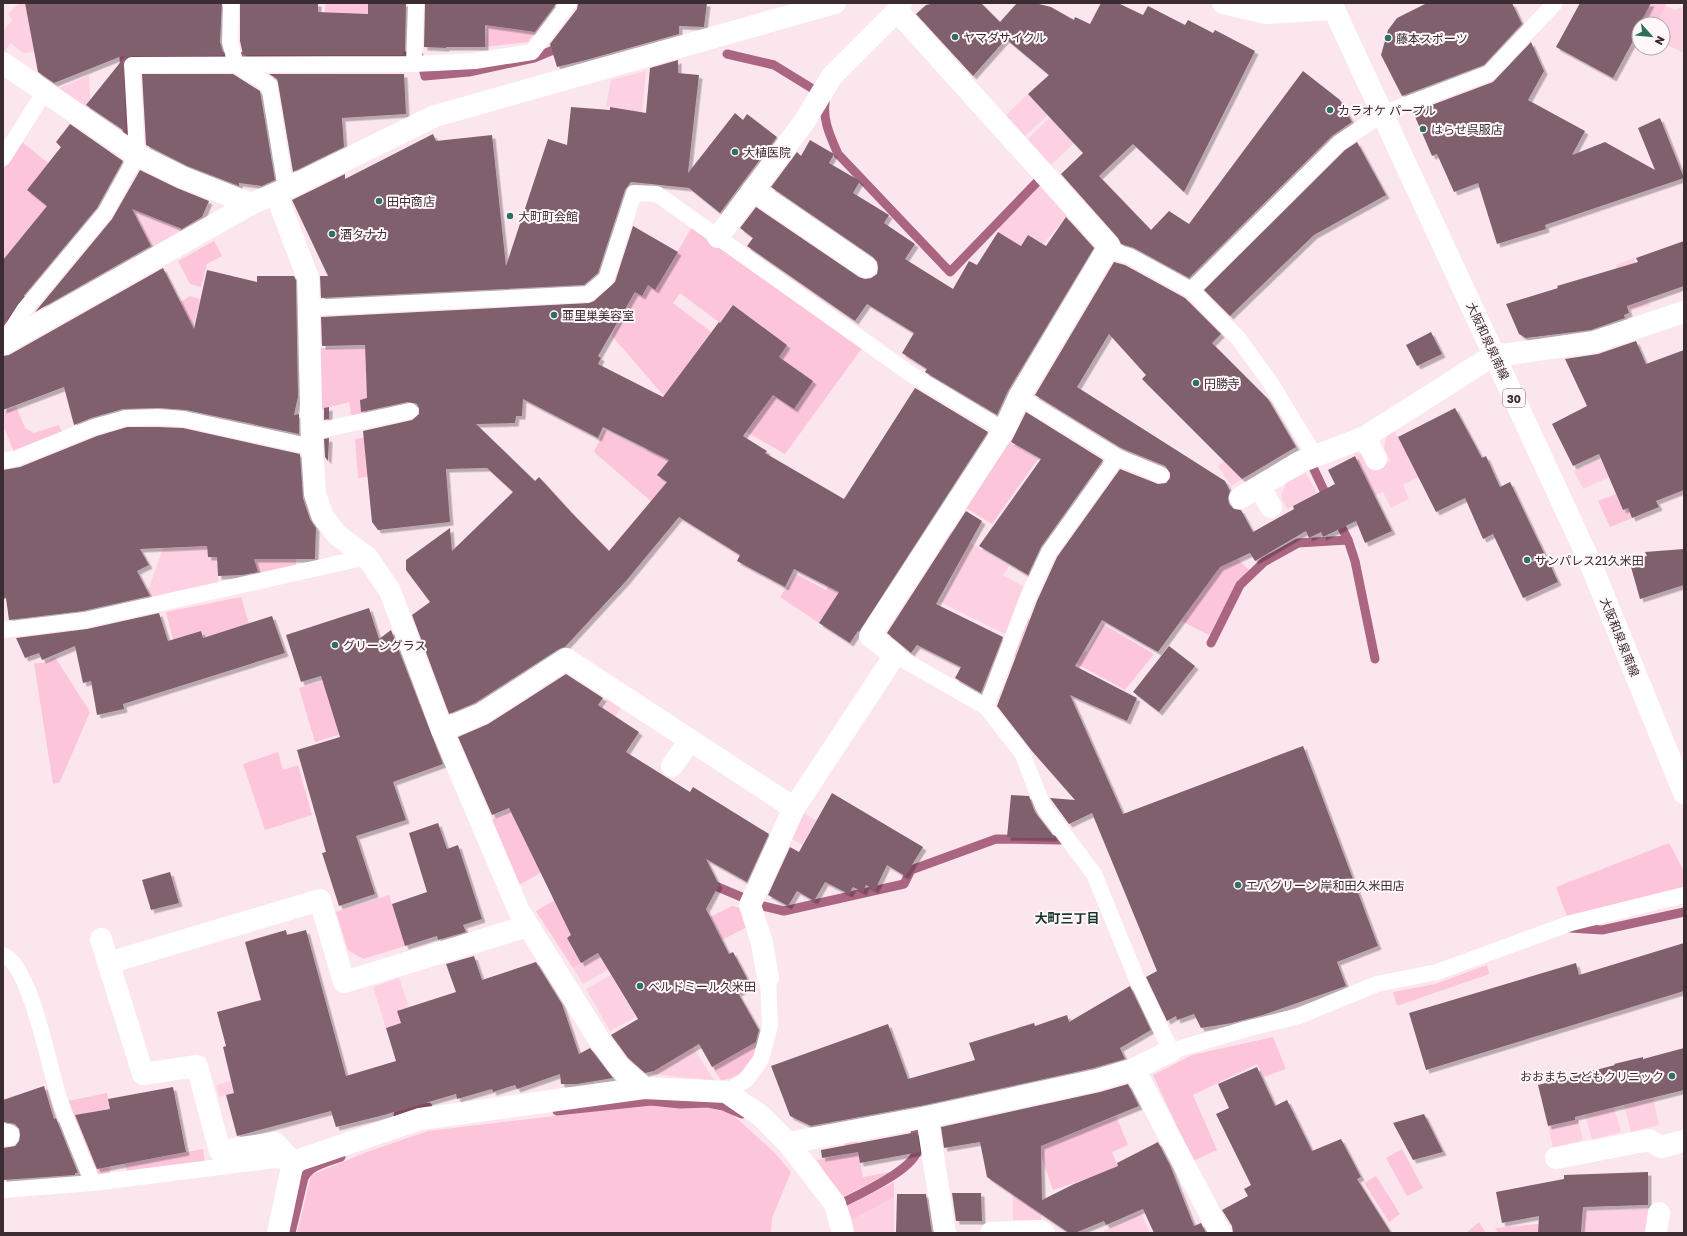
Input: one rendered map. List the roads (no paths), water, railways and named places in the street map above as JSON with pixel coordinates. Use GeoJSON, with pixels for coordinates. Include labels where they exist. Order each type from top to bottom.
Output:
{"type":"FeatureCollection","features":[{"type":"Feature","properties":{"kind":"street"},"geometry":{"type":"LineString","coordinates":[[3,344],[251,204],[281,192],[435,116],[835,3]]}},
{"type":"Feature","properties":{"kind":"street"},"geometry":{"type":"LineString","coordinates":[[1223,3],[1266,13],[1332,6]]}},
{"type":"Feature","properties":{"kind":"street","name":"大阪和泉泉南線"},"geometry":{"type":"LineString","coordinates":[[1332,6],[1589,560],[1684,793]]}},
{"type":"Feature","properties":{"kind":"street"},"geometry":{"type":"LineString","coordinates":[[718,237],[804,122],[832,76],[899,7],[1109,246],[1019,397],[1004,430],[870,636],[895,655],[794,808],[750,905],[762,943],[768,978]]}},
{"type":"Feature","properties":{"kind":"street"},"geometry":{"type":"LineString","coordinates":[[3,62],[131,152],[182,177],[251,204]]}},
{"type":"Feature","properties":{"kind":"street"},"geometry":{"type":"LineString","coordinates":[[753,190],[866,267]]}},
{"type":"Feature","properties":{"kind":"street"},"geometry":{"type":"LineString","coordinates":[[281,192],[308,278],[312,440],[315,494],[322,515],[337,535],[367,557],[390,591],[442,730],[519,911],[603,1044],[619,1066],[644,1088]]}},
{"type":"Feature","properties":{"kind":"street"},"geometry":{"type":"LineString","coordinates":[[1240,498],[1300,462],[1365,437],[1494,355],[1594,342],[1684,312]]}},
{"type":"Feature","properties":{"kind":"street"},"geometry":{"type":"LineString","coordinates":[[1365,437],[1376,459]]}},
{"type":"Feature","properties":{"kind":"street"},"geometry":{"type":"LineString","coordinates":[[1259,487],[1270,507]]}},
{"type":"Feature","properties":{"kind":"street"},"geometry":{"type":"LineString","coordinates":[[442,730],[481,714],[566,659],[794,808]]}},
{"type":"Feature","properties":{"kind":"street"},"geometry":{"type":"LineString","coordinates":[[672,766],[690,740]]}},
{"type":"Feature","properties":{"kind":"street"},"geometry":{"type":"LineString","coordinates":[[108,963],[320,900],[344,982],[528,926]]}},
{"type":"Feature","properties":{"kind":"street"},"geometry":{"type":"LineString","coordinates":[[101,939],[143,1074],[197,1066],[220,1151],[275,1144],[293,1162]]}},
{"type":"Feature","properties":{"kind":"street"},"geometry":{"type":"LineString","coordinates":[[788,1144],[927,1117],[1097,1080],[1134,1069],[1171,1052]]}},
{"type":"Feature","properties":{"kind":"street"},"geometry":{"type":"LineString","coordinates":[[1134,1069],[1221,1233]]}},
{"type":"Feature","properties":{"kind":"street"},"geometry":{"type":"LineString","coordinates":[[293,1162],[420,1119],[644,1088],[726,1092],[761,1116],[788,1144],[835,1204],[843,1233]]}},
{"type":"Feature","properties":{"kind":"street"},"geometry":{"type":"LineString","coordinates":[[927,1117],[945,1233]]}},
{"type":"Feature","properties":{"kind":"street"},"geometry":{"type":"LineString","coordinates":[[1556,1158],[1649,1140],[1661,1147],[1684,1141]]}},
{"type":"Feature","properties":{"kind":"street"},"geometry":{"type":"LineString","coordinates":[[278,1233],[293,1162]]}},
{"type":"Feature","properties":{"kind":"street"},"geometry":{"type":"LineString","coordinates":[[991,1233],[1040,1231],[1044,1233]]}},
{"type":"Feature","properties":{"kind":"lane"},"geometry":{"type":"LineString","coordinates":[[231,3],[230,42],[236,65],[269,85],[281,192]]}},
{"type":"Feature","properties":{"kind":"lane"},"geometry":{"type":"LineString","coordinates":[[416,3],[419,60]]}},
{"type":"Feature","properties":{"kind":"lane"},"geometry":{"type":"LineString","coordinates":[[3,344],[24,310],[104,214],[131,152],[132,65],[236,65],[419,60],[475,61],[532,52],[569,3]]}},
{"type":"Feature","properties":{"kind":"lane"},"geometry":{"type":"LineString","coordinates":[[1191,290],[1339,144],[1382,114],[1489,73],[1555,3]]}},
{"type":"Feature","properties":{"kind":"lane"},"geometry":{"type":"LineString","coordinates":[[3,158],[45,92]]}},
{"type":"Feature","properties":{"kind":"lane"},"geometry":{"type":"LineString","coordinates":[[309,308],[588,294],[606,279],[634,193],[656,194],[912,375],[1004,430]]}},
{"type":"Feature","properties":{"kind":"lane"},"geometry":{"type":"LineString","coordinates":[[1109,246],[1115,252],[1129,256],[1191,290],[1238,338],[1270,382],[1315,456]]}},
{"type":"Feature","properties":{"kind":"lane"},"geometry":{"type":"LineString","coordinates":[[1019,397],[1117,457],[1161,475]]}},
{"type":"Feature","properties":{"kind":"lane"},"geometry":{"type":"LineString","coordinates":[[3,461],[17,458],[94,427],[126,418],[158,416],[184,419],[312,440],[410,411]]}},
{"type":"Feature","properties":{"kind":"lane"},"geometry":{"type":"LineString","coordinates":[[986,707],[1028,597],[1049,552],[1117,457]]}},
{"type":"Feature","properties":{"kind":"lane"},"geometry":{"type":"LineString","coordinates":[[3,630],[85,620],[367,557]]}},
{"type":"Feature","properties":{"kind":"lane"},"geometry":{"type":"LineString","coordinates":[[895,655],[986,707],[1022,753],[1043,806],[1094,874],[1136,977],[1171,1052],[1246,1029],[1299,1016],[1377,984],[1437,972],[1572,923],[1684,895]]}},
{"type":"Feature","properties":{"kind":"lane"},"geometry":{"type":"LineString","coordinates":[[3,955],[7,956],[16,966],[33,1004],[59,1100],[93,1184]]}},
{"type":"Feature","properties":{"kind":"lane"},"geometry":{"type":"LineString","coordinates":[[726,1092],[746,1080],[761,1059],[770,1026],[768,978]]}},
{"type":"Feature","properties":{"kind":"lane"},"geometry":{"type":"LineString","coordinates":[[3,1190],[93,1184],[275,1160],[293,1162]]}},
{"type":"Feature","properties":{"kind":"waterway"},"geometry":{"type":"LineString","coordinates":[[421,61],[425,76],[469,72],[534,58],[563,46]]}},
{"type":"Feature","properties":{"kind":"waterway"},"geometry":{"type":"LineString","coordinates":[[727,54],[774,65],[826,97],[825,119],[838,154],[950,272],[1040,179],[1045,184]]}},
{"type":"Feature","properties":{"kind":"waterway"},"geometry":{"type":"LineString","coordinates":[[128,147],[124,57],[419,56]]}},
{"type":"Feature","properties":{"kind":"waterway"},"geometry":{"type":"LineString","coordinates":[[5,321],[22,300]]}},
{"type":"Feature","properties":{"kind":"waterway"},"geometry":{"type":"LineString","coordinates":[[1309,459],[1329,501]]}},
{"type":"Feature","properties":{"kind":"waterway"},"geometry":{"type":"LineString","coordinates":[[1337,518],[1348,540],[1355,561],[1375,659]]}},
{"type":"Feature","properties":{"kind":"waterway"},"geometry":{"type":"LineString","coordinates":[[1211,643],[1240,585],[1264,562],[1298,543],[1348,540]]}},
{"type":"Feature","properties":{"kind":"waterway"},"geometry":{"type":"LineString","coordinates":[[706,882],[763,906],[784,911],[904,884],[911,870],[996,839],[1060,840]]}},
{"type":"Feature","properties":{"kind":"waterway"},"geometry":{"type":"LineString","coordinates":[[1570,928],[1602,930],[1684,912]]}},
{"type":"Feature","properties":{"kind":"waterway"},"geometry":{"type":"LineString","coordinates":[[557,1111],[651,1101],[680,1104],[708,1103],[723,1106],[742,1114]]}},
{"type":"Feature","properties":{"kind":"waterway"},"geometry":{"type":"LineString","coordinates":[[398,1115],[428,1107]]}},
{"type":"Feature","properties":{"kind":"waterway"},"geometry":{"type":"LineString","coordinates":[[835,1207],[883,1182],[907,1165],[915,1156],[918,1148],[915,1129],[924,1127]]}},
{"type":"Feature","properties":{"kind":"waterway"},"geometry":{"type":"LineString","coordinates":[[291,1233],[304,1178],[310,1170],[320,1164],[341,1157]]}},
{"type":"Feature","properties":{"kind":"place","name":"ヤマダサイクル"},"geometry":{"type":"Point","coordinates":[955,37]}},
{"type":"Feature","properties":{"kind":"place","name":"藤本スポーツ"},"geometry":{"type":"Point","coordinates":[1388,38]}},
{"type":"Feature","properties":{"kind":"place","name":"カラオケ パープル"},"geometry":{"type":"Point","coordinates":[1330,110]}},
{"type":"Feature","properties":{"kind":"place","name":"はらせ呉服店"},"geometry":{"type":"Point","coordinates":[1423,129]}},
{"type":"Feature","properties":{"kind":"place","name":"大植医院"},"geometry":{"type":"Point","coordinates":[735,152]}},
{"type":"Feature","properties":{"kind":"place","name":"田中商店"},"geometry":{"type":"Point","coordinates":[379,201]}},
{"type":"Feature","properties":{"kind":"place","name":"大町町会館"},"geometry":{"type":"Point","coordinates":[510,216]}},
{"type":"Feature","properties":{"kind":"place","name":"酒タナカ"},"geometry":{"type":"Point","coordinates":[332,234]}},
{"type":"Feature","properties":{"kind":"place","name":"亜里巣美容室"},"geometry":{"type":"Point","coordinates":[554,315]}},
{"type":"Feature","properties":{"kind":"place","name":"円勝寺"},"geometry":{"type":"Point","coordinates":[1196,383]}},
{"type":"Feature","properties":{"kind":"place","name":"サンパレス21久米田"},"geometry":{"type":"Point","coordinates":[1527,560]}},
{"type":"Feature","properties":{"kind":"place","name":"グリーングラス"},"geometry":{"type":"Point","coordinates":[335,645]}},
{"type":"Feature","properties":{"kind":"place","name":"エバグリーン 岸和田久米田店"},"geometry":{"type":"Point","coordinates":[1238,885]}},
{"type":"Feature","properties":{"kind":"place","name":"ベルドミール久米田"},"geometry":{"type":"Point","coordinates":[640,986]}},
{"type":"Feature","properties":{"kind":"place","name":"おおまちこどもクリニック"},"geometry":{"type":"Point","coordinates":[1672,1076]}},
{"type":"Feature","properties":{"kind":"district","name":"大町三丁目"},"geometry":{"type":"Point","coordinates":[1067,918]}}]}
